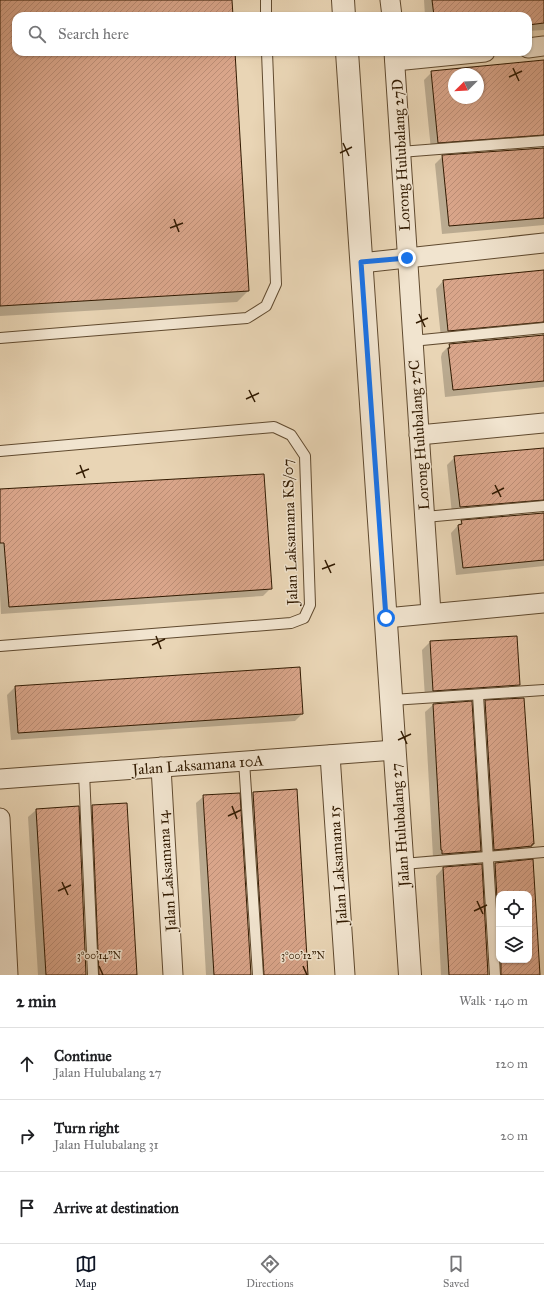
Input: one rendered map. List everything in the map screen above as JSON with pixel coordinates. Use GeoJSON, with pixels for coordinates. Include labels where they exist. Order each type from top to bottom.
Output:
{"type":"FeatureCollection","features":[{"type":"Feature","properties":{"kind":"street"},"geometry":{"type":"LineString","coordinates":[[343,0],[344,12]]}},
{"type":"Feature","properties":{"kind":"street"},"geometry":{"type":"LineString","coordinates":[[390,0],[392,12]]}},
{"type":"Feature","properties":{"kind":"street"},"geometry":{"type":"LineString","coordinates":[[532,48],[544,46]]}},
{"type":"Feature","properties":{"kind":"street","name":"Jalan Hulubalang 27"},"geometry":{"type":"LineString","coordinates":[[347,56],[410,975]]}},
{"type":"Feature","properties":{"kind":"street","name":"Lorong Hulubalang 27D"},"geometry":{"type":"LineString","coordinates":[[395,56],[407,258]]}},
{"type":"Feature","properties":{"kind":"street"},"geometry":{"type":"LineString","coordinates":[[361,262],[544,243]]}},
{"type":"Feature","properties":{"kind":"street","name":"Lorong Hulubalang 27C"},"geometry":{"type":"LineString","coordinates":[[407,258],[431,613]]}},
{"type":"Feature","properties":{"kind":"street"},"geometry":{"type":"LineString","coordinates":[[419,435],[544,423]]}},
{"type":"Feature","properties":{"kind":"street"},"geometry":{"type":"LineString","coordinates":[[386,618],[544,603]]}},
{"type":"Feature","properties":{"kind":"street","name":"Jalan Laksamana 10A"},"geometry":{"type":"LineString","coordinates":[[0,779],[395,750]]}},
{"type":"Feature","properties":{"kind":"street","name":"Jalan Laksamana 15"},"geometry":{"type":"LineString","coordinates":[[330,755],[345,975]]}},
{"type":"Feature","properties":{"kind":"street","name":"Jalan Laksamana 14"},"geometry":{"type":"LineString","coordinates":[[161,768],[174,975]]}},
{"type":"Feature","properties":{"kind":"street"},"geometry":{"type":"LineString","coordinates":[[0,818],[8,975]]}},
{"type":"Feature","properties":{"kind":"lane"},"geometry":{"type":"LineString","coordinates":[[266,0],[266,12]]}},
{"type":"Feature","properties":{"kind":"lane"},"geometry":{"type":"LineString","coordinates":[[0,338],[247,318],[266,306],[276,284],[267,56]]}},
{"type":"Feature","properties":{"kind":"lane"},"geometry":{"type":"LineString","coordinates":[[400,152],[544,141]]}},
{"type":"Feature","properties":{"kind":"lane"},"geometry":{"type":"LineString","coordinates":[[412,340],[544,328]]}},
{"type":"Feature","properties":{"kind":"lane","name":"Jalan Laksamana KS/07"},"geometry":{"type":"LineString","coordinates":[[0,451],[274,427],[285,432],[291,435],[305,456],[310,605],[304,618],[291,623],[0,646]]}},
{"type":"Feature","properties":{"kind":"lane"},"geometry":{"type":"LineString","coordinates":[[425,517],[544,506]]}},
{"type":"Feature","properties":{"kind":"lane"},"geometry":{"type":"LineString","coordinates":[[392,700],[544,690]]}},
{"type":"Feature","properties":{"kind":"lane"},"geometry":{"type":"LineString","coordinates":[[478,695],[495,975]]}},
{"type":"Feature","properties":{"kind":"lane"},"geometry":{"type":"LineString","coordinates":[[244,761],[258,975]]}},
{"type":"Feature","properties":{"kind":"lane"},"geometry":{"type":"LineString","coordinates":[[84,773],[93,975]]}},
{"type":"Feature","properties":{"kind":"lane"},"geometry":{"type":"LineString","coordinates":[[403,864],[544,852]]}},
{"type":"Feature","properties":{"kind":"building"},"geometry":{"type":"Polygon","coordinates":[[[0,0],[232,0],[233,12],[12,12],[12,56],[235,56],[249,291],[0,306],[0,0]]]}},
{"type":"Feature","properties":{"kind":"building"},"geometry":{"type":"Polygon","coordinates":[[[432,0],[544,0],[544,23],[532,24],[532,12],[434,12],[432,0]]]}},
{"type":"Feature","properties":{"kind":"building"},"geometry":{"type":"Polygon","coordinates":[[[544,60],[544,135],[438,143],[431,71],[448,69],[448,104],[484,104],[484,68],[462,68],[544,60]]]}},
{"type":"Feature","properties":{"kind":"building"},"geometry":{"type":"Polygon","coordinates":[[[544,148],[544,218],[449,226],[442,155],[544,148]]]}},
{"type":"Feature","properties":{"kind":"building"},"geometry":{"type":"Polygon","coordinates":[[[544,270],[544,322],[448,331],[443,280],[544,270]]]}},
{"type":"Feature","properties":{"kind":"building"},"geometry":{"type":"Polygon","coordinates":[[[544,335],[544,381],[453,390],[448,348],[450,348],[449,344],[544,335]]]}},
{"type":"Feature","properties":{"kind":"building"},"geometry":{"type":"Polygon","coordinates":[[[544,448],[544,500],[460,507],[454,456],[544,448]]]}},
{"type":"Feature","properties":{"kind":"building"},"geometry":{"type":"Polygon","coordinates":[[[264,474],[272,589],[9,607],[4,543],[0,543],[0,489],[264,474]]]}},
{"type":"Feature","properties":{"kind":"building"},"geometry":{"type":"Polygon","coordinates":[[[544,513],[544,560],[463,568],[458,525],[462,524],[461,520],[544,513]]]}},
{"type":"Feature","properties":{"kind":"building"},"geometry":{"type":"Polygon","coordinates":[[[517,636],[520,685],[433,691],[430,641],[517,636]]]}},
{"type":"Feature","properties":{"kind":"building"},"geometry":{"type":"Polygon","coordinates":[[[300,667],[303,714],[18,733],[15,686],[300,667]]]}},
{"type":"Feature","properties":{"kind":"building"},"geometry":{"type":"Polygon","coordinates":[[[524,698],[534,844],[532,844],[532,846],[494,850],[485,700],[524,698]]]}},
{"type":"Feature","properties":{"kind":"building"},"geometry":{"type":"Polygon","coordinates":[[[472,701],[481,851],[442,854],[433,704],[472,701]]]}},
{"type":"Feature","properties":{"kind":"building"},"geometry":{"type":"Polygon","coordinates":[[[297,789],[308,975],[264,975],[253,792],[297,789]]]}},
{"type":"Feature","properties":{"kind":"building"},"geometry":{"type":"Polygon","coordinates":[[[240,793],[251,975],[214,975],[203,795],[240,793]]]}},
{"type":"Feature","properties":{"kind":"building"},"geometry":{"type":"Polygon","coordinates":[[[127,803],[137,975],[99,975],[92,805],[127,803]]]}},
{"type":"Feature","properties":{"kind":"building"},"geometry":{"type":"Polygon","coordinates":[[[79,806],[86,975],[46,975],[36,809],[79,806]]]}},
{"type":"Feature","properties":{"kind":"building"},"geometry":{"type":"Polygon","coordinates":[[[533,859],[540,975],[501,975],[501,963],[532,963],[532,891],[497,891],[495,863],[533,859]]]}},
{"type":"Feature","properties":{"kind":"building"},"geometry":{"type":"Polygon","coordinates":[[[482,864],[488,975],[449,975],[443,867],[482,864]]]}},
{"type":"Feature","properties":{"kind":"route"},"geometry":{"type":"LineString","coordinates":[[386,618],[361,262],[407,258]]}}]}
